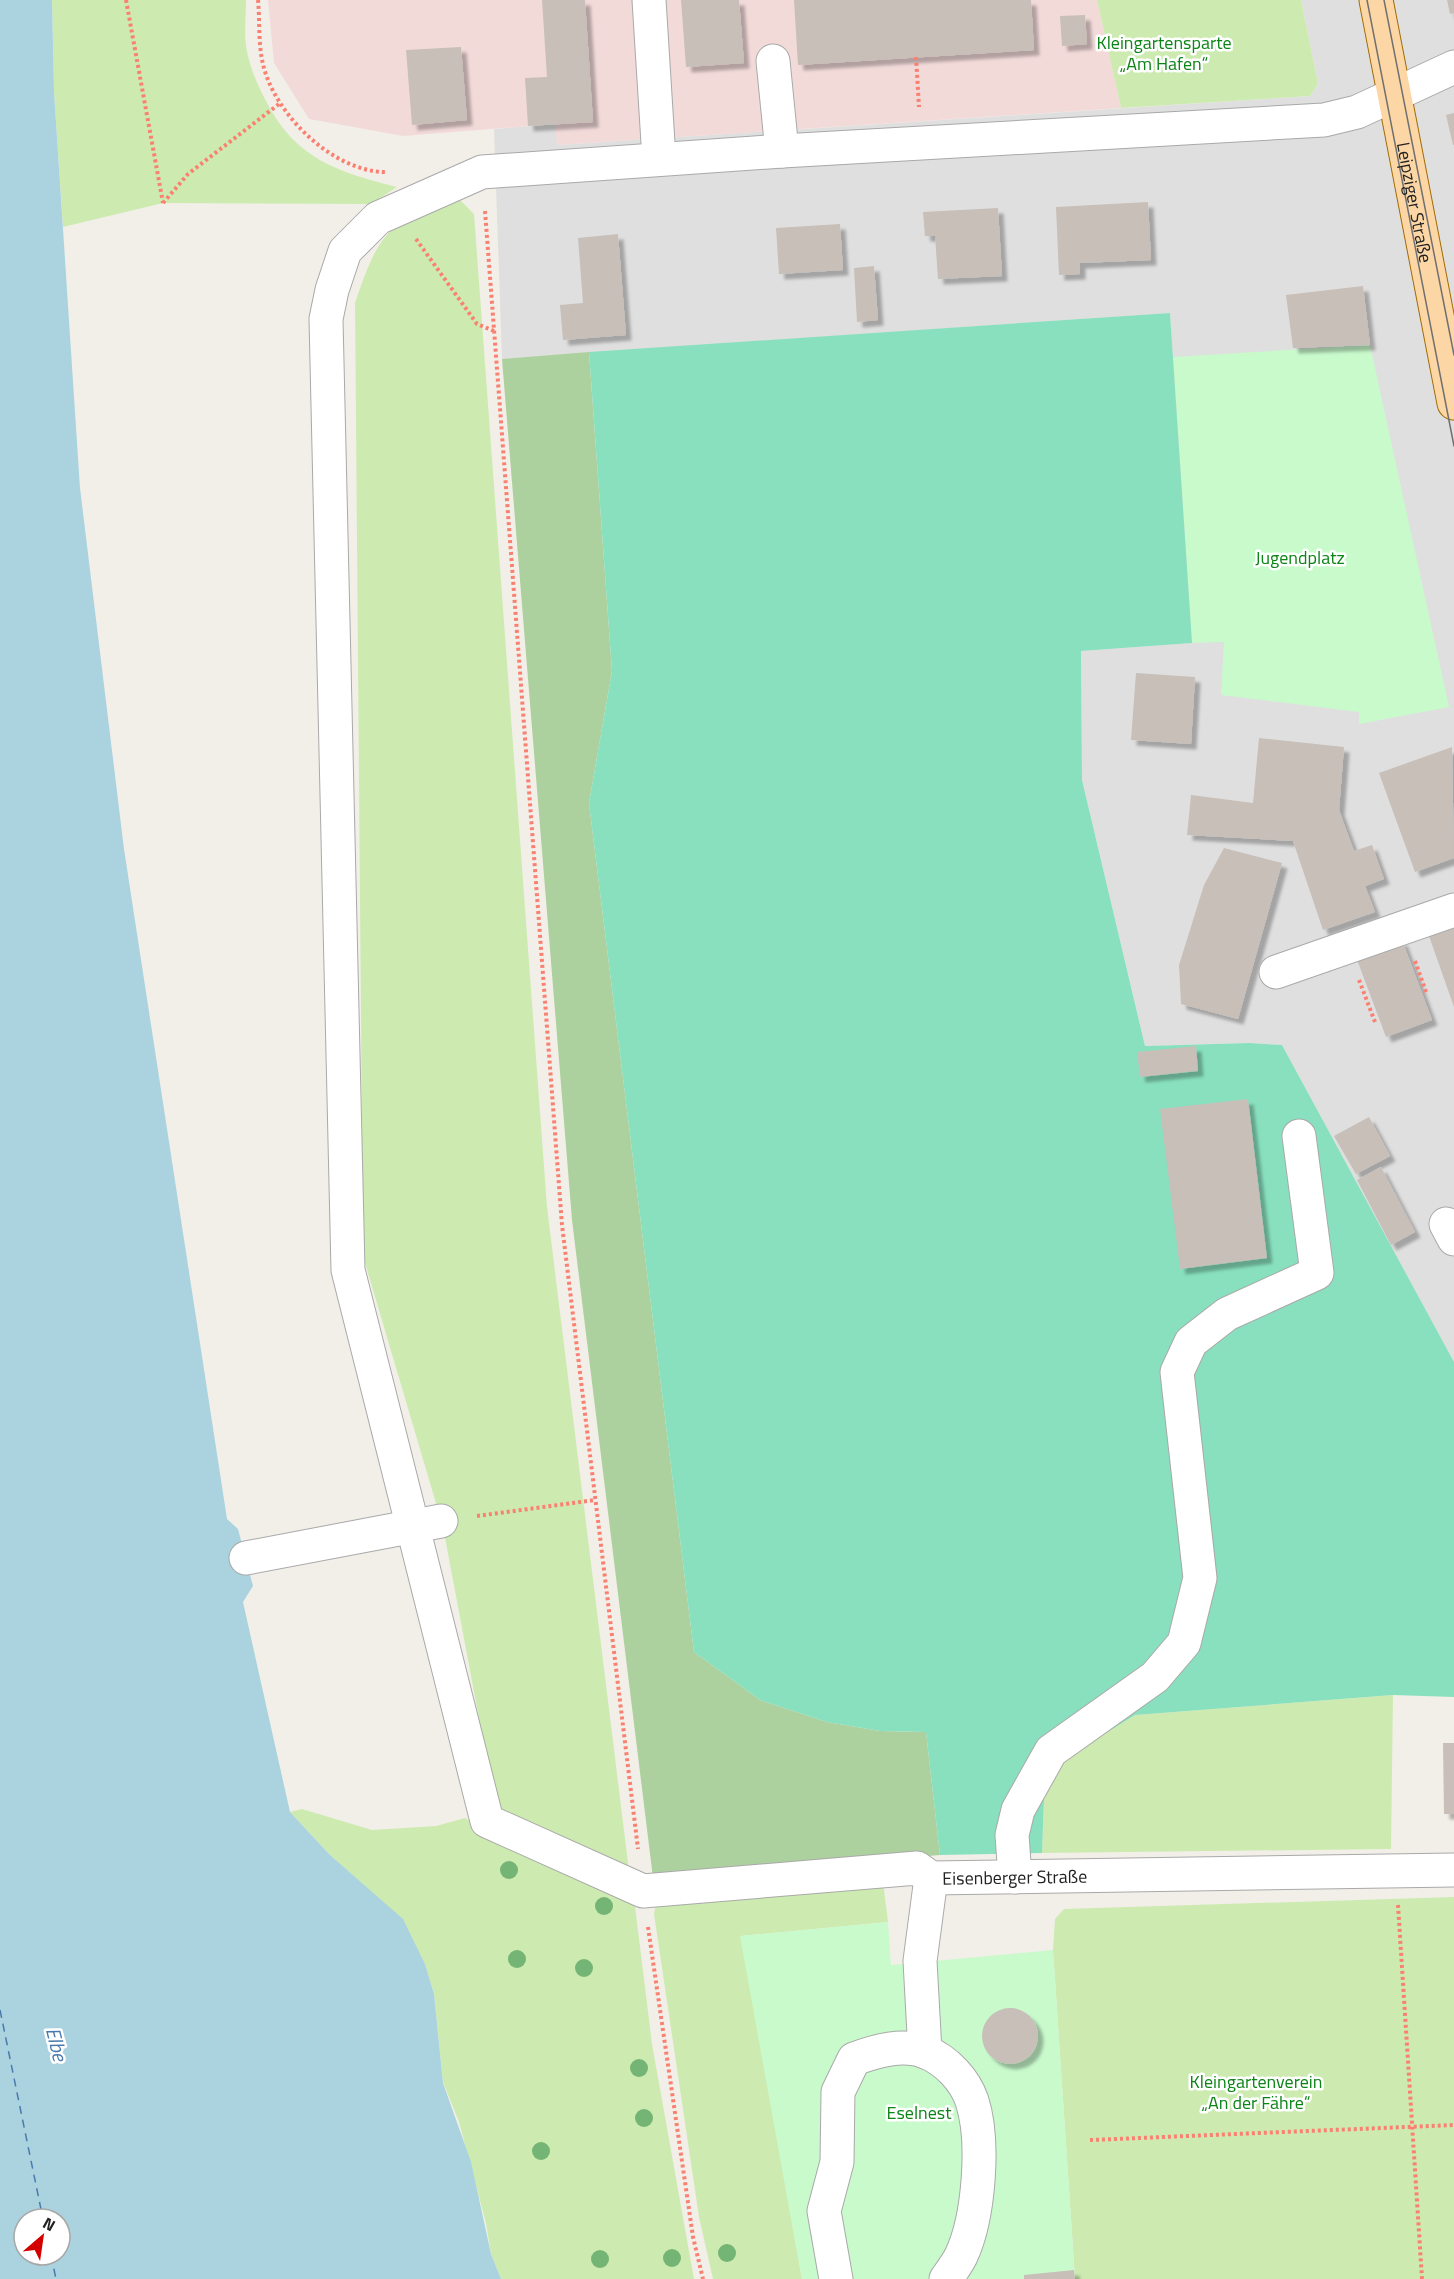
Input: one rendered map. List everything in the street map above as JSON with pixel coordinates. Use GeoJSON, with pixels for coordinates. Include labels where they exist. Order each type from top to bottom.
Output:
{"type":"FeatureCollection","features":[{"type":"Feature","properties":{"kind":"main road","name":"Leipziger Straße"},"geometry":{"type":"LineString","coordinates":[[1376,0],[1454,403]]}},
{"type":"Feature","properties":{"kind":"street"},"geometry":{"type":"LineString","coordinates":[[649,0],[659,159]]}},
{"type":"Feature","properties":{"kind":"street"},"geometry":{"type":"LineString","coordinates":[[773,62],[782,151]]}},
{"type":"Feature","properties":{"kind":"street"},"geometry":{"type":"LineString","coordinates":[[246,1558],[427,1523],[348,1270],[326,319],[332,290],[345,251],[378,219],[482,172],[782,151],[1324,120],[1357,112],[1454,67]]}},
{"type":"Feature","properties":{"kind":"street"},"geometry":{"type":"LineString","coordinates":[[1276,972],[1454,910]]}},
{"type":"Feature","properties":{"kind":"street"},"geometry":{"type":"LineString","coordinates":[[1015,1877],[1012,1835],[1018,1810],[1051,1751],[1155,1677],[1184,1643],[1200,1578],[1177,1372],[1191,1342],[1227,1314],[1317,1273],[1299,1136]]}},
{"type":"Feature","properties":{"kind":"street","name":"Eisenberger Straße"},"geometry":{"type":"LineString","coordinates":[[427,1523],[487,1821],[643,1891],[917,1868],[931,1878],[1454,1870]]}},
{"type":"Feature","properties":{"kind":"street"},"geometry":{"type":"LineString","coordinates":[[925,2052],[920,1961],[931,1878]]}},
{"type":"Feature","properties":{"kind":"street"},"geometry":{"type":"LineString","coordinates":[[836,2279],[824,2211],[837,2162],[838,2092],[854,2059],[900,2048],[925,2052],[954,2070],[972,2101],[978,2150],[976,2209],[961,2256],[946,2279]]}},
{"type":"Feature","properties":{"kind":"path"},"geometry":{"type":"LineString","coordinates":[[126,0],[163,203],[188,174],[279,104]]}},
{"type":"Feature","properties":{"kind":"path"},"geometry":{"type":"LineString","coordinates":[[258,0],[263,65],[279,104],[306,135],[343,161],[379,172],[397,172],[409,205],[412,235],[477,324],[494,331]]}},
{"type":"Feature","properties":{"kind":"path"},"geometry":{"type":"LineString","coordinates":[[916,57],[917,86]]}},
{"type":"Feature","properties":{"kind":"path"},"geometry":{"type":"LineString","coordinates":[[482,172],[562,1226],[643,1891],[692,2226],[702,2279]]}},
{"type":"Feature","properties":{"kind":"path"},"geometry":{"type":"LineString","coordinates":[[1346,947],[1375,1022]]}},
{"type":"Feature","properties":{"kind":"path"},"geometry":{"type":"LineString","coordinates":[[427,1523],[595,1500]]}},
{"type":"Feature","properties":{"kind":"path"},"geometry":{"type":"LineString","coordinates":[[1397,1899],[1422,2279]]}},
{"type":"Feature","properties":{"kind":"path"},"geometry":{"type":"LineString","coordinates":[[1090,2140],[1454,2125]]}},
{"type":"Feature","properties":{"kind":"shaded area"},"geometry":{"type":"Polygon","coordinates":[[[268,0],[1097,0],[1121,108],[557,145],[555,124],[403,136],[309,119],[274,63],[268,0]]]}},
{"type":"Feature","properties":{"kind":"shaded area"},"geometry":{"type":"Polygon","coordinates":[[[1301,0],[1454,0],[1454,1362],[1282,1045],[1250,1043],[1145,1046],[1082,780],[1081,651],[1191,643],[1170,313],[502,359],[494,129],[556,124],[557,145],[1310,96],[1318,84],[1301,0]]]}},
{"type":"Feature","properties":{"kind":"green space"},"geometry":{"type":"Polygon","coordinates":[[[52,0],[246,0],[245,40],[249,61],[260,90],[278,122],[291,138],[321,160],[338,169],[397,187],[371,204],[163,203],[63,227],[54,92],[52,0]]]}},
{"type":"Feature","properties":{"kind":"green space","name":"Kleingartensparte „Am Hafen“"},"geometry":{"type":"Polygon","coordinates":[[[1097,0],[1301,0],[1318,84],[1310,96],[1121,108],[1097,0]]]}},
{"type":"Feature","properties":{"kind":"green space"},"geometry":{"type":"Polygon","coordinates":[[[455,195],[474,214],[547,1207],[630,1879],[509,1823],[494,1798],[443,1527],[363,1256],[355,303],[370,262],[388,234],[414,213],[455,195]]]}},
{"type":"Feature","properties":{"kind":"green space"},"geometry":{"type":"Polygon","coordinates":[[[1170,313],[1192,643],[1081,651],[1082,780],[1145,1046],[1250,1043],[1282,1045],[1454,1362],[1454,1697],[1393,1695],[1135,1715],[1045,1771],[1042,1853],[940,1855],[926,1732],[880,1731],[827,1722],[760,1700],[694,1652],[589,803],[612,671],[589,352],[1170,313]]]}},
{"type":"Feature","properties":{"kind":"green space","name":"Jugendplatz"},"geometry":{"type":"Polygon","coordinates":[[[1370,345],[1449,707],[1359,724],[1359,712],[1221,695],[1224,642],[1192,643],[1173,357],[1370,345]]]}},
{"type":"Feature","properties":{"kind":"green space"},"geometry":{"type":"Polygon","coordinates":[[[589,352],[612,671],[589,803],[694,1652],[760,1700],[827,1722],[880,1731],[926,1732],[940,1855],[653,1878],[572,1220],[502,359],[589,352]]]}},
{"type":"Feature","properties":{"kind":"green space"},"geometry":{"type":"Polygon","coordinates":[[[1393,1695],[1391,1849],[1042,1853],[1045,1771],[1135,1715],[1393,1695]]]}},
{"type":"Feature","properties":{"kind":"green space"},"geometry":{"type":"Polygon","coordinates":[[[302,1809],[372,1830],[436,1826],[465,1818],[508,1846],[635,1906],[652,2044],[694,2279],[501,2279],[491,2254],[486,2223],[459,2122],[443,2082],[434,1994],[425,1964],[402,1919],[330,1855],[290,1812],[302,1809]]]}},
{"type":"Feature","properties":{"kind":"green space"},"geometry":{"type":"Polygon","coordinates":[[[883,1882],[888,1922],[741,1936],[802,2279],[713,2279],[699,2217],[654,1914],[656,1904],[883,1882]]]}},
{"type":"Feature","properties":{"kind":"green space","name":"Kleingartenverein „An der Fähre“"},"geometry":{"type":"Polygon","coordinates":[[[1454,1897],[1454,2279],[1075,2279],[1053,1950],[1055,1919],[1064,1909],[1454,1897]]]}},
{"type":"Feature","properties":{"kind":"green space","name":"Eselnest"},"geometry":{"type":"Polygon","coordinates":[[[888,1922],[891,1965],[1053,1950],[1075,2279],[802,2279],[740,1936],[888,1922]]]}},
{"type":"Feature","properties":{"kind":"water","name":"Elbe"},"geometry":{"type":"Polygon","coordinates":[[[0,0],[52,0],[54,92],[80,488],[124,849],[227,1519],[238,1529],[253,1586],[243,1602],[290,1812],[330,1855],[403,1919],[425,1964],[434,1994],[443,2083],[471,2162],[491,2254],[501,2279],[0,2279],[0,0]]]}},
{"type":"Feature","properties":{"kind":"building"},"geometry":{"type":"Polygon","coordinates":[[[542,0],[585,0],[593,122],[528,126],[525,78],[547,77],[542,0]]]}},
{"type":"Feature","properties":{"kind":"building"},"geometry":{"type":"Polygon","coordinates":[[[681,0],[739,0],[744,63],[686,67],[681,0]]]}},
{"type":"Feature","properties":{"kind":"building"},"geometry":{"type":"Polygon","coordinates":[[[794,0],[1031,0],[1034,50],[798,65],[794,0]]]}},
{"type":"Feature","properties":{"kind":"building"},"geometry":{"type":"Polygon","coordinates":[[[1447,0],[1454,0],[1454,13],[1450,14],[1447,0]]]}},
{"type":"Feature","properties":{"kind":"building"},"geometry":{"type":"Polygon","coordinates":[[[1085,15],[1087,44],[1062,46],[1060,16],[1085,15]]]}},
{"type":"Feature","properties":{"kind":"building"},"geometry":{"type":"Polygon","coordinates":[[[461,47],[467,120],[412,125],[406,50],[461,47]]]}},
{"type":"Feature","properties":{"kind":"building"},"geometry":{"type":"Polygon","coordinates":[[[1454,113],[1454,145],[1453,145],[1446,115],[1454,113]]]}},
{"type":"Feature","properties":{"kind":"building"},"geometry":{"type":"Polygon","coordinates":[[[1148,202],[1151,260],[1080,263],[1080,274],[1059,275],[1056,207],[1148,202]]]}},
{"type":"Feature","properties":{"kind":"building"},"geometry":{"type":"Polygon","coordinates":[[[998,208],[1002,276],[938,279],[935,236],[925,236],[923,212],[998,208]]]}},
{"type":"Feature","properties":{"kind":"building"},"geometry":{"type":"Polygon","coordinates":[[[840,224],[843,270],[779,274],[776,228],[840,224]]]}},
{"type":"Feature","properties":{"kind":"building"},"geometry":{"type":"Polygon","coordinates":[[[618,234],[626,335],[563,340],[560,305],[583,303],[578,238],[618,234]]]}},
{"type":"Feature","properties":{"kind":"building"},"geometry":{"type":"Polygon","coordinates":[[[874,266],[878,320],[857,322],[854,268],[874,266]]]}},
{"type":"Feature","properties":{"kind":"building"},"geometry":{"type":"Polygon","coordinates":[[[1363,286],[1370,345],[1293,348],[1286,295],[1363,286]]]}},
{"type":"Feature","properties":{"kind":"building"},"geometry":{"type":"Polygon","coordinates":[[[1136,673],[1195,677],[1191,744],[1131,740],[1136,673]]]}},
{"type":"Feature","properties":{"kind":"building"},"geometry":{"type":"Polygon","coordinates":[[[1259,738],[1344,747],[1339,810],[1354,851],[1372,845],[1384,879],[1365,886],[1375,912],[1323,930],[1293,841],[1187,835],[1191,795],[1253,803],[1259,738]]]}},
{"type":"Feature","properties":{"kind":"building"},"geometry":{"type":"Polygon","coordinates":[[[1452,747],[1454,858],[1415,872],[1379,773],[1452,747]]]}},
{"type":"Feature","properties":{"kind":"building"},"geometry":{"type":"Polygon","coordinates":[[[1224,848],[1282,863],[1238,1019],[1181,1004],[1179,965],[1204,885],[1224,848]]]}},
{"type":"Feature","properties":{"kind":"building"},"geometry":{"type":"Polygon","coordinates":[[[1454,928],[1454,1007],[1429,936],[1454,928]]]}},
{"type":"Feature","properties":{"kind":"building"},"geometry":{"type":"Polygon","coordinates":[[[1402,940],[1432,1020],[1386,1037],[1356,957],[1402,940]]]}},
{"type":"Feature","properties":{"kind":"building"},"geometry":{"type":"Polygon","coordinates":[[[1196,1046],[1198,1071],[1140,1077],[1137,1052],[1196,1046]]]}},
{"type":"Feature","properties":{"kind":"building"},"geometry":{"type":"Polygon","coordinates":[[[1248,1099],[1267,1258],[1180,1269],[1160,1109],[1248,1099]]]}},
{"type":"Feature","properties":{"kind":"building"},"geometry":{"type":"Polygon","coordinates":[[[1369,1117],[1390,1156],[1356,1174],[1334,1136],[1369,1117]]]}},
{"type":"Feature","properties":{"kind":"building"},"geometry":{"type":"Polygon","coordinates":[[[1381,1167],[1415,1232],[1391,1245],[1357,1180],[1381,1167]]]}},
{"type":"Feature","properties":{"kind":"building"},"geometry":{"type":"Polygon","coordinates":[[[1443,1743],[1454,1743],[1454,1814],[1444,1814],[1443,1743]]]}},
{"type":"Feature","properties":{"kind":"building"},"geometry":{"type":"Polygon","coordinates":[[[1004,2008],[1016,2008],[1026,2012],[1034,2020],[1038,2036],[1034,2052],[1026,2060],[1016,2064],[1004,2064],[994,2060],[986,2052],[982,2042],[982,2030],[986,2020],[994,2012],[1004,2008]]]}},
{"type":"Feature","properties":{"kind":"building"},"geometry":{"type":"Polygon","coordinates":[[[1074,2270],[1075,2279],[1024,2279],[1024,2275],[1074,2270]]]}},
{"type":"Feature","properties":{"kind":"ferry route"},"geometry":{"type":"LineString","coordinates":[[0,2010],[41,2207]]}},
{"type":"Feature","properties":{"kind":"ferry route"},"geometry":{"type":"LineString","coordinates":[[54,2267],[56,2279]]}},
{"type":"Feature","properties":{"kind":"tram line"},"geometry":{"type":"LineString","coordinates":[[1367,0],[1454,446]]}},
{"type":"Feature","properties":{"kind":"tram line"},"geometry":{"type":"LineString","coordinates":[[1384,0],[1454,355]]}}]}
